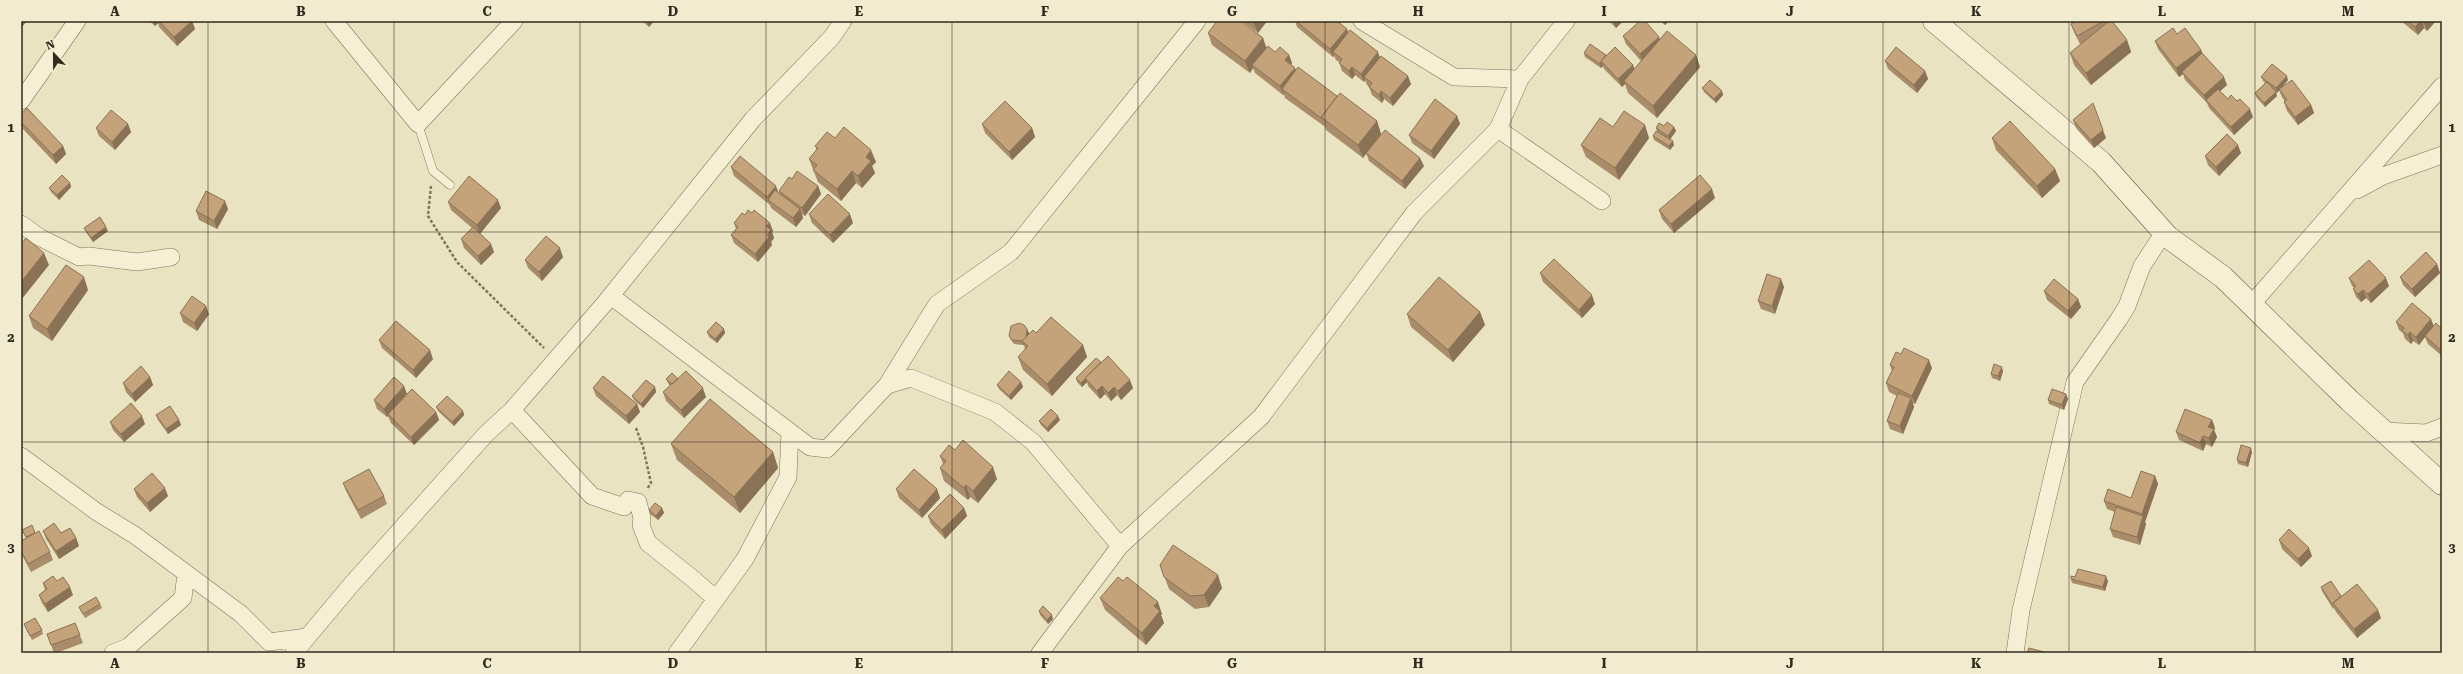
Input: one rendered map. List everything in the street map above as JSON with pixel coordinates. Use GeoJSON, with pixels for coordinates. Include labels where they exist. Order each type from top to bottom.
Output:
{"type":"FeatureCollection","features":[{"type":"Feature","properties":{"kind":"street"},"geometry":{"type":"LineString","coordinates":[[21,100],[33,87],[77,21]]}},
{"type":"Feature","properties":{"kind":"street"},"geometry":{"type":"LineString","coordinates":[[334,21],[418,124],[514,21]]}},
{"type":"Feature","properties":{"kind":"street"},"geometry":{"type":"LineString","coordinates":[[294,653],[470,451],[512,410],[610,296],[753,119],[832,37],[844,21]]}},
{"type":"Feature","properties":{"kind":"street"},"geometry":{"type":"LineString","coordinates":[[610,296],[810,448],[827,449],[887,385],[937,304],[1011,252],[1196,21]]}},
{"type":"Feature","properties":{"kind":"street"},"geometry":{"type":"LineString","coordinates":[[1362,21],[1454,77],[1520,79]]}},
{"type":"Feature","properties":{"kind":"street"},"geometry":{"type":"LineString","coordinates":[[1040,653],[1120,546],[1261,417],[1414,213],[1498,129],[1520,79],[1566,21]]}},
{"type":"Feature","properties":{"kind":"street"},"geometry":{"type":"LineString","coordinates":[[1934,21],[2101,162],[2165,231],[2168,237],[2223,277],[2384,431],[2442,484]]}},
{"type":"Feature","properties":{"kind":"street"},"geometry":{"type":"LineString","coordinates":[[2251,305],[2442,86]]}},
{"type":"Feature","properties":{"kind":"street"},"geometry":{"type":"LineString","coordinates":[[1498,129],[1602,201]]}},
{"type":"Feature","properties":{"kind":"street"},"geometry":{"type":"LineString","coordinates":[[2346,196],[2384,176],[2442,155]]}},
{"type":"Feature","properties":{"kind":"street"},"geometry":{"type":"LineString","coordinates":[[21,224],[39,238],[79,258],[89,256],[138,262],[171,257]]}},
{"type":"Feature","properties":{"kind":"street"},"geometry":{"type":"LineString","coordinates":[[2015,653],[2021,610],[2075,382],[2127,306],[2142,266],[2165,231]]}},
{"type":"Feature","properties":{"kind":"street"},"geometry":{"type":"LineString","coordinates":[[887,385],[911,378],[995,412],[1032,442],[1120,546]]}},
{"type":"Feature","properties":{"kind":"street"},"geometry":{"type":"LineString","coordinates":[[512,410],[592,496],[624,507],[628,500],[638,502],[642,518],[641,525],[648,543],[694,579],[716,600]]}},
{"type":"Feature","properties":{"kind":"street"},"geometry":{"type":"LineString","coordinates":[[2384,431],[2426,433],[2442,427]]}},
{"type":"Feature","properties":{"kind":"street"},"geometry":{"type":"LineString","coordinates":[[677,653],[745,559],[788,477],[790,432]]}},
{"type":"Feature","properties":{"kind":"street"},"geometry":{"type":"LineString","coordinates":[[21,456],[97,512],[136,536],[241,614],[269,642],[307,638]]}},
{"type":"Feature","properties":{"kind":"street"},"geometry":{"type":"LineString","coordinates":[[113,653],[128,647],[183,598],[186,574]]}},
{"type":"Feature","properties":{"kind":"lane"},"geometry":{"type":"LineString","coordinates":[[418,124],[433,171],[450,185]]}},
{"type":"Feature","properties":{"kind":"path"},"geometry":{"type":"LineString","coordinates":[[433,171],[428,216],[457,262],[556,359]]}},
{"type":"Feature","properties":{"kind":"path"},"geometry":{"type":"LineString","coordinates":[[636,428],[643,447],[651,483],[638,502]]}},
{"type":"Feature","properties":{"kind":"building"},"geometry":{"type":"Polygon","coordinates":[[[159,21],[192,21],[174,37],[159,21]]]}},
{"type":"Feature","properties":{"kind":"building"},"geometry":{"type":"Polygon","coordinates":[[[1217,21],[1241,21],[1263,38],[1245,61],[1208,33],[1217,21]]]}},
{"type":"Feature","properties":{"kind":"building"},"geometry":{"type":"Polygon","coordinates":[[[1296,21],[1337,21],[1347,29],[1330,49],[1296,21]]]}},
{"type":"Feature","properties":{"kind":"building"},"geometry":{"type":"Polygon","coordinates":[[[1640,21],[1645,21],[1659,37],[1640,54],[1623,36],[1640,21]]]}},
{"type":"Feature","properties":{"kind":"building"},"geometry":{"type":"Polygon","coordinates":[[[2076,21],[2104,21],[2077,36],[2071,24],[2076,21]]]}},
{"type":"Feature","properties":{"kind":"building"},"geometry":{"type":"Polygon","coordinates":[[[2109,21],[2112,21],[2127,40],[2086,73],[2070,53],[2109,21]]]}},
{"type":"Feature","properties":{"kind":"building"},"geometry":{"type":"Polygon","coordinates":[[[2408,21],[2420,21],[2415,27],[2408,21]]]}},
{"type":"Feature","properties":{"kind":"building"},"geometry":{"type":"Polygon","coordinates":[[[2173,28],[2177,34],[2185,28],[2201,50],[2176,68],[2155,41],[2173,28]]]}},
{"type":"Feature","properties":{"kind":"building"},"geometry":{"type":"Polygon","coordinates":[[[1350,30],[1378,52],[1361,74],[1352,67],[1349,71],[1339,63],[1342,59],[1333,52],[1350,30]]]}},
{"type":"Feature","properties":{"kind":"building"},"geometry":{"type":"Polygon","coordinates":[[[1667,31],[1696,55],[1653,106],[1624,81],[1667,31]]]}},
{"type":"Feature","properties":{"kind":"building"},"geometry":{"type":"Polygon","coordinates":[[[1590,44],[1606,55],[1600,64],[1584,53],[1590,44]]]}},
{"type":"Feature","properties":{"kind":"building"},"geometry":{"type":"Polygon","coordinates":[[[1268,46],[1275,52],[1280,47],[1289,55],[1285,60],[1295,68],[1280,86],[1252,65],[1268,46]]]}},
{"type":"Feature","properties":{"kind":"building"},"geometry":{"type":"Polygon","coordinates":[[[1615,47],[1633,65],[1618,79],[1601,61],[1615,47]]]}},
{"type":"Feature","properties":{"kind":"building"},"geometry":{"type":"Polygon","coordinates":[[[1896,47],[1925,71],[1914,85],[1885,61],[1896,47]]]}},
{"type":"Feature","properties":{"kind":"building"},"geometry":{"type":"Polygon","coordinates":[[[2202,53],[2224,77],[2204,95],[2182,72],[2202,53]]]}},
{"type":"Feature","properties":{"kind":"building"},"geometry":{"type":"Polygon","coordinates":[[[1381,56],[1408,76],[1390,98],[1381,91],[1379,95],[1369,87],[1372,83],[1364,77],[1381,56]]]}},
{"type":"Feature","properties":{"kind":"building"},"geometry":{"type":"Polygon","coordinates":[[[2272,64],[2287,76],[2276,88],[2261,77],[2272,64]]]}},
{"type":"Feature","properties":{"kind":"building"},"geometry":{"type":"Polygon","coordinates":[[[1298,67],[1337,96],[1321,118],[1282,89],[1298,67]]]}},
{"type":"Feature","properties":{"kind":"building"},"geometry":{"type":"Polygon","coordinates":[[[1710,80],[1722,91],[1714,99],[1702,88],[1710,80]]]}},
{"type":"Feature","properties":{"kind":"building"},"geometry":{"type":"Polygon","coordinates":[[[2292,80],[2311,105],[2295,117],[2284,102],[2287,100],[2279,89],[2292,80]]]}},
{"type":"Feature","properties":{"kind":"building"},"geometry":{"type":"Polygon","coordinates":[[[2267,82],[2276,92],[2264,103],[2255,93],[2267,82]]]}},
{"type":"Feature","properties":{"kind":"building"},"geometry":{"type":"Polygon","coordinates":[[[2218,89],[2228,99],[2231,95],[2237,101],[2240,99],[2250,109],[2231,127],[2206,100],[2218,89]]]}},
{"type":"Feature","properties":{"kind":"building"},"geometry":{"type":"Polygon","coordinates":[[[1340,93],[1377,121],[1358,145],[1321,117],[1340,93]]]}},
{"type":"Feature","properties":{"kind":"building"},"geometry":{"type":"Polygon","coordinates":[[[1435,99],[1457,116],[1431,151],[1409,135],[1435,99]]]}},
{"type":"Feature","properties":{"kind":"building"},"geometry":{"type":"Polygon","coordinates":[[[1005,101],[1032,128],[1009,152],[982,124],[1005,101]]]}},
{"type":"Feature","properties":{"kind":"building"},"geometry":{"type":"Polygon","coordinates":[[[2093,103],[2103,130],[2091,140],[2073,120],[2093,103]]]}},
{"type":"Feature","properties":{"kind":"building"},"geometry":{"type":"Polygon","coordinates":[[[27,108],[63,146],[53,155],[21,122],[21,114],[27,108]]]}},
{"type":"Feature","properties":{"kind":"building"},"geometry":{"type":"Polygon","coordinates":[[[111,110],[128,124],[112,142],[96,128],[111,110]]]}},
{"type":"Feature","properties":{"kind":"building"},"geometry":{"type":"Polygon","coordinates":[[[1624,111],[1645,125],[1615,168],[1581,145],[1600,118],[1613,127],[1624,111]]]}},
{"type":"Feature","properties":{"kind":"building"},"geometry":{"type":"Polygon","coordinates":[[[2010,121],[2055,169],[2037,186],[1992,138],[2010,121]]]}},
{"type":"Feature","properties":{"kind":"building"},"geometry":{"type":"Polygon","coordinates":[[[1667,122],[1674,127],[1668,136],[1656,128],[1659,123],[1664,126],[1667,122]]]}},
{"type":"Feature","properties":{"kind":"building"},"geometry":{"type":"Polygon","coordinates":[[[844,127],[871,150],[866,157],[871,161],[858,176],[852,171],[837,189],[813,170],[817,165],[809,159],[818,148],[815,146],[827,132],[835,138],[844,127]]]}},
{"type":"Feature","properties":{"kind":"building"},"geometry":{"type":"Polygon","coordinates":[[[1385,130],[1420,158],[1402,181],[1366,153],[1385,130]]]}},
{"type":"Feature","properties":{"kind":"building"},"geometry":{"type":"Polygon","coordinates":[[[1656,131],[1673,141],[1669,146],[1653,136],[1656,131]]]}},
{"type":"Feature","properties":{"kind":"building"},"geometry":{"type":"Polygon","coordinates":[[[2227,134],[2238,145],[2216,167],[2205,156],[2227,134]]]}},
{"type":"Feature","properties":{"kind":"building"},"geometry":{"type":"Polygon","coordinates":[[[740,156],[776,186],[767,197],[731,167],[740,156]]]}},
{"type":"Feature","properties":{"kind":"building"},"geometry":{"type":"Polygon","coordinates":[[[797,171],[818,186],[802,208],[779,191],[789,177],[792,179],[797,171]]]}},
{"type":"Feature","properties":{"kind":"building"},"geometry":{"type":"Polygon","coordinates":[[[62,175],[70,183],[57,195],[49,188],[62,175]]]}},
{"type":"Feature","properties":{"kind":"building"},"geometry":{"type":"Polygon","coordinates":[[[1700,175],[1712,189],[1671,224],[1659,210],[1700,175]]]}},
{"type":"Feature","properties":{"kind":"building"},"geometry":{"type":"Polygon","coordinates":[[[469,176],[498,200],[477,225],[448,202],[469,176]]]}},
{"type":"Feature","properties":{"kind":"building"},"geometry":{"type":"Polygon","coordinates":[[[775,190],[800,209],[793,218],[768,200],[775,190]]]}},
{"type":"Feature","properties":{"kind":"building"},"geometry":{"type":"Polygon","coordinates":[[[206,191],[225,201],[214,221],[196,211],[206,191]]]}},
{"type":"Feature","properties":{"kind":"building"},"geometry":{"type":"Polygon","coordinates":[[[828,194],[850,214],[830,235],[809,214],[828,194]]]}},
{"type":"Feature","properties":{"kind":"building"},"geometry":{"type":"Polygon","coordinates":[[[748,210],[752,213],[754,210],[770,223],[766,226],[771,230],[767,235],[769,237],[755,254],[731,235],[738,227],[734,223],[742,213],[745,215],[748,210]]]}},
{"type":"Feature","properties":{"kind":"building"},"geometry":{"type":"Polygon","coordinates":[[[100,217],[106,227],[91,238],[84,228],[100,217]]]}},
{"type":"Feature","properties":{"kind":"building"},"geometry":{"type":"Polygon","coordinates":[[[473,227],[491,244],[478,256],[461,239],[473,227]]]}},
{"type":"Feature","properties":{"kind":"building"},"geometry":{"type":"Polygon","coordinates":[[[546,236],[560,248],[539,272],[525,260],[546,236]]]}},
{"type":"Feature","properties":{"kind":"building"},"geometry":{"type":"Polygon","coordinates":[[[26,238],[44,253],[21,282],[21,244],[26,238]]]}},
{"type":"Feature","properties":{"kind":"building"},"geometry":{"type":"Polygon","coordinates":[[[2426,252],[2437,264],[2412,289],[2400,277],[2426,252]]]}},
{"type":"Feature","properties":{"kind":"building"},"geometry":{"type":"Polygon","coordinates":[[[1554,259],[1592,295],[1579,310],[1540,273],[1554,259]]]}},
{"type":"Feature","properties":{"kind":"building"},"geometry":{"type":"Polygon","coordinates":[[[2369,260],[2386,278],[2368,294],[2363,290],[2358,294],[2353,289],[2356,286],[2349,278],[2369,260]]]}},
{"type":"Feature","properties":{"kind":"building"},"geometry":{"type":"Polygon","coordinates":[[[66,265],[84,277],[47,329],[29,316],[66,265]]]}},
{"type":"Feature","properties":{"kind":"building"},"geometry":{"type":"Polygon","coordinates":[[[1767,274],[1781,279],[1772,306],[1758,301],[1767,274]]]}},
{"type":"Feature","properties":{"kind":"building"},"geometry":{"type":"Polygon","coordinates":[[[1439,277],[1480,312],[1448,350],[1407,314],[1439,277]]]}},
{"type":"Feature","properties":{"kind":"building"},"geometry":{"type":"Polygon","coordinates":[[[2054,279],[2078,299],[2068,311],[2044,291],[2054,279]]]}},
{"type":"Feature","properties":{"kind":"building"},"geometry":{"type":"Polygon","coordinates":[[[192,296],[206,306],[194,323],[180,313],[192,296]]]}},
{"type":"Feature","properties":{"kind":"building"},"geometry":{"type":"Polygon","coordinates":[[[2412,303],[2431,319],[2416,337],[2410,332],[2408,335],[2402,331],[2404,328],[2396,322],[2412,303]]]}},
{"type":"Feature","properties":{"kind":"building"},"geometry":{"type":"Polygon","coordinates":[[[1051,317],[1083,345],[1047,384],[1018,357],[1028,346],[1022,341],[1033,330],[1036,333],[1051,317]]]}},
{"type":"Feature","properties":{"kind":"building"},"geometry":{"type":"Polygon","coordinates":[[[396,321],[430,350],[413,370],[379,340],[396,321]]]}},
{"type":"Feature","properties":{"kind":"building"},"geometry":{"type":"Polygon","coordinates":[[[716,322],[724,329],[715,339],[707,332],[716,322]]]}},
{"type":"Feature","properties":{"kind":"building"},"geometry":{"type":"Polygon","coordinates":[[[1019,323],[1024,325],[1027,329],[1026,337],[1022,341],[1012,340],[1009,336],[1011,326],[1019,323]]]}},
{"type":"Feature","properties":{"kind":"building"},"geometry":{"type":"Polygon","coordinates":[[[2436,323],[2442,329],[2442,351],[2425,336],[2436,323]]]}},
{"type":"Feature","properties":{"kind":"building"},"geometry":{"type":"Polygon","coordinates":[[[1904,348],[1929,360],[1912,396],[1886,383],[1894,367],[1890,365],[1896,352],[1901,354],[1904,348]]]}},
{"type":"Feature","properties":{"kind":"building"},"geometry":{"type":"Polygon","coordinates":[[[1108,356],[1130,380],[1118,391],[1114,387],[1108,393],[1102,386],[1097,391],[1085,378],[1108,356]]]}},
{"type":"Feature","properties":{"kind":"building"},"geometry":{"type":"Polygon","coordinates":[[[1096,358],[1101,362],[1081,383],[1076,378],[1096,358]]]}},
{"type":"Feature","properties":{"kind":"building"},"geometry":{"type":"Polygon","coordinates":[[[1994,364],[2002,367],[1998,376],[1991,374],[1994,364]]]}},
{"type":"Feature","properties":{"kind":"building"},"geometry":{"type":"Polygon","coordinates":[[[141,366],[150,377],[132,394],[123,383],[141,366]]]}},
{"type":"Feature","properties":{"kind":"building"},"geometry":{"type":"Polygon","coordinates":[[[686,371],[703,388],[681,410],[663,392],[686,371]]]}},
{"type":"Feature","properties":{"kind":"building"},"geometry":{"type":"Polygon","coordinates":[[[1009,371],[1021,382],[1009,396],[997,385],[1009,371]]]}},
{"type":"Feature","properties":{"kind":"building"},"geometry":{"type":"Polygon","coordinates":[[[672,373],[678,379],[672,384],[666,379],[672,373]]]}},
{"type":"Feature","properties":{"kind":"building"},"geometry":{"type":"Polygon","coordinates":[[[603,376],[637,404],[626,416],[593,388],[603,376]]]}},
{"type":"Feature","properties":{"kind":"building"},"geometry":{"type":"Polygon","coordinates":[[[394,377],[404,386],[384,409],[374,400],[394,377]]]}},
{"type":"Feature","properties":{"kind":"building"},"geometry":{"type":"Polygon","coordinates":[[[646,380],[655,387],[641,404],[632,396],[646,380]]]}},
{"type":"Feature","properties":{"kind":"building"},"geometry":{"type":"Polygon","coordinates":[[[412,389],[436,412],[411,437],[388,414],[412,389]]]}},
{"type":"Feature","properties":{"kind":"building"},"geometry":{"type":"Polygon","coordinates":[[[2052,389],[2066,394],[2062,405],[2048,400],[2052,389]]]}},
{"type":"Feature","properties":{"kind":"building"},"geometry":{"type":"Polygon","coordinates":[[[1898,393],[1911,398],[1900,426],[1887,421],[1898,393]]]}},
{"type":"Feature","properties":{"kind":"building"},"geometry":{"type":"Polygon","coordinates":[[[447,396],[463,411],[452,422],[436,407],[447,396]]]}},
{"type":"Feature","properties":{"kind":"building"},"geometry":{"type":"Polygon","coordinates":[[[710,399],[773,452],[734,497],[671,444],[710,399]]]}},
{"type":"Feature","properties":{"kind":"building"},"geometry":{"type":"Polygon","coordinates":[[[131,403],[142,416],[121,434],[110,422],[131,403]]]}},
{"type":"Feature","properties":{"kind":"building"},"geometry":{"type":"Polygon","coordinates":[[[170,406],[179,420],[166,429],[156,415],[170,406]]]}},
{"type":"Feature","properties":{"kind":"building"},"geometry":{"type":"Polygon","coordinates":[[[1051,409],[1058,416],[1047,428],[1039,421],[1051,409]]]}},
{"type":"Feature","properties":{"kind":"building"},"geometry":{"type":"Polygon","coordinates":[[[2185,409],[2212,420],[2208,427],[2214,429],[2209,438],[2203,436],[2200,443],[2176,432],[2185,409]]]}},
{"type":"Feature","properties":{"kind":"building"},"geometry":{"type":"Polygon","coordinates":[[[963,440],[993,467],[973,491],[966,485],[964,488],[940,468],[946,461],[940,456],[949,445],[955,450],[963,440]]]}},
{"type":"Feature","properties":{"kind":"building"},"geometry":{"type":"Polygon","coordinates":[[[2241,445],[2251,448],[2246,463],[2237,460],[2241,445]]]}},
{"type":"Feature","properties":{"kind":"building"},"geometry":{"type":"Polygon","coordinates":[[[369,469],[384,496],[358,510],[343,483],[369,469]]]}},
{"type":"Feature","properties":{"kind":"building"},"geometry":{"type":"Polygon","coordinates":[[[914,469],[937,489],[919,510],[896,489],[914,469]]]}},
{"type":"Feature","properties":{"kind":"building"},"geometry":{"type":"Polygon","coordinates":[[[2141,471],[2155,476],[2142,514],[2104,501],[2108,489],[2131,498],[2141,471]]]}},
{"type":"Feature","properties":{"kind":"building"},"geometry":{"type":"Polygon","coordinates":[[[152,473],[165,488],[147,503],[134,489],[152,473]]]}},
{"type":"Feature","properties":{"kind":"building"},"geometry":{"type":"Polygon","coordinates":[[[950,494],[964,508],[942,530],[928,516],[950,494]]]}},
{"type":"Feature","properties":{"kind":"building"},"geometry":{"type":"Polygon","coordinates":[[[655,503],[662,508],[656,516],[649,510],[655,503]]]}},
{"type":"Feature","properties":{"kind":"building"},"geometry":{"type":"Polygon","coordinates":[[[2116,507],[2143,516],[2137,537],[2110,529],[2116,507]]]}},
{"type":"Feature","properties":{"kind":"building"},"geometry":{"type":"Polygon","coordinates":[[[54,523],[61,533],[70,528],[76,538],[56,551],[43,531],[54,523]]]}},
{"type":"Feature","properties":{"kind":"building"},"geometry":{"type":"Polygon","coordinates":[[[32,525],[35,533],[26,537],[22,530],[32,525]]]}},
{"type":"Feature","properties":{"kind":"building"},"geometry":{"type":"Polygon","coordinates":[[[2289,529],[2309,548],[2298,559],[2279,540],[2289,529]]]}},
{"type":"Feature","properties":{"kind":"building"},"geometry":{"type":"Polygon","coordinates":[[[39,531],[50,552],[28,564],[21,551],[21,541],[39,531]]]}},
{"type":"Feature","properties":{"kind":"building"},"geometry":{"type":"Polygon","coordinates":[[[1173,545],[1218,575],[1204,595],[1190,596],[1164,577],[1160,565],[1173,545]]]}},
{"type":"Feature","properties":{"kind":"building"},"geometry":{"type":"Polygon","coordinates":[[[2078,569],[2106,576],[2103,587],[2071,579],[2071,576],[2075,577],[2078,569]]]}},
{"type":"Feature","properties":{"kind":"building"},"geometry":{"type":"Polygon","coordinates":[[[53,576],[57,581],[63,577],[70,587],[45,604],[39,595],[47,589],[43,583],[53,576]]]}},
{"type":"Feature","properties":{"kind":"building"},"geometry":{"type":"Polygon","coordinates":[[[1118,577],[1123,581],[1127,577],[1158,602],[1154,606],[1160,611],[1142,633],[1100,598],[1118,577]]]}},
{"type":"Feature","properties":{"kind":"building"},"geometry":{"type":"Polygon","coordinates":[[[2331,581],[2341,596],[2332,604],[2321,587],[2331,581]]]}},
{"type":"Feature","properties":{"kind":"building"},"geometry":{"type":"Polygon","coordinates":[[[2357,584],[2378,610],[2354,629],[2333,603],[2357,584]]]}},
{"type":"Feature","properties":{"kind":"building"},"geometry":{"type":"Polygon","coordinates":[[[96,597],[100,604],[83,614],[79,607],[96,597]]]}},
{"type":"Feature","properties":{"kind":"building"},"geometry":{"type":"Polygon","coordinates":[[[1043,606],[1052,615],[1047,620],[1039,611],[1043,606]]]}},
{"type":"Feature","properties":{"kind":"building"},"geometry":{"type":"Polygon","coordinates":[[[35,618],[42,630],[30,636],[24,624],[35,618]]]}},
{"type":"Feature","properties":{"kind":"building"},"geometry":{"type":"Polygon","coordinates":[[[75,623],[80,635],[51,645],[47,634],[75,623]]]}},
{"type":"Feature","properties":{"kind":"building"},"geometry":{"type":"Polygon","coordinates":[[[2029,648],[2048,653],[2027,653],[2029,648]]]}}]}
